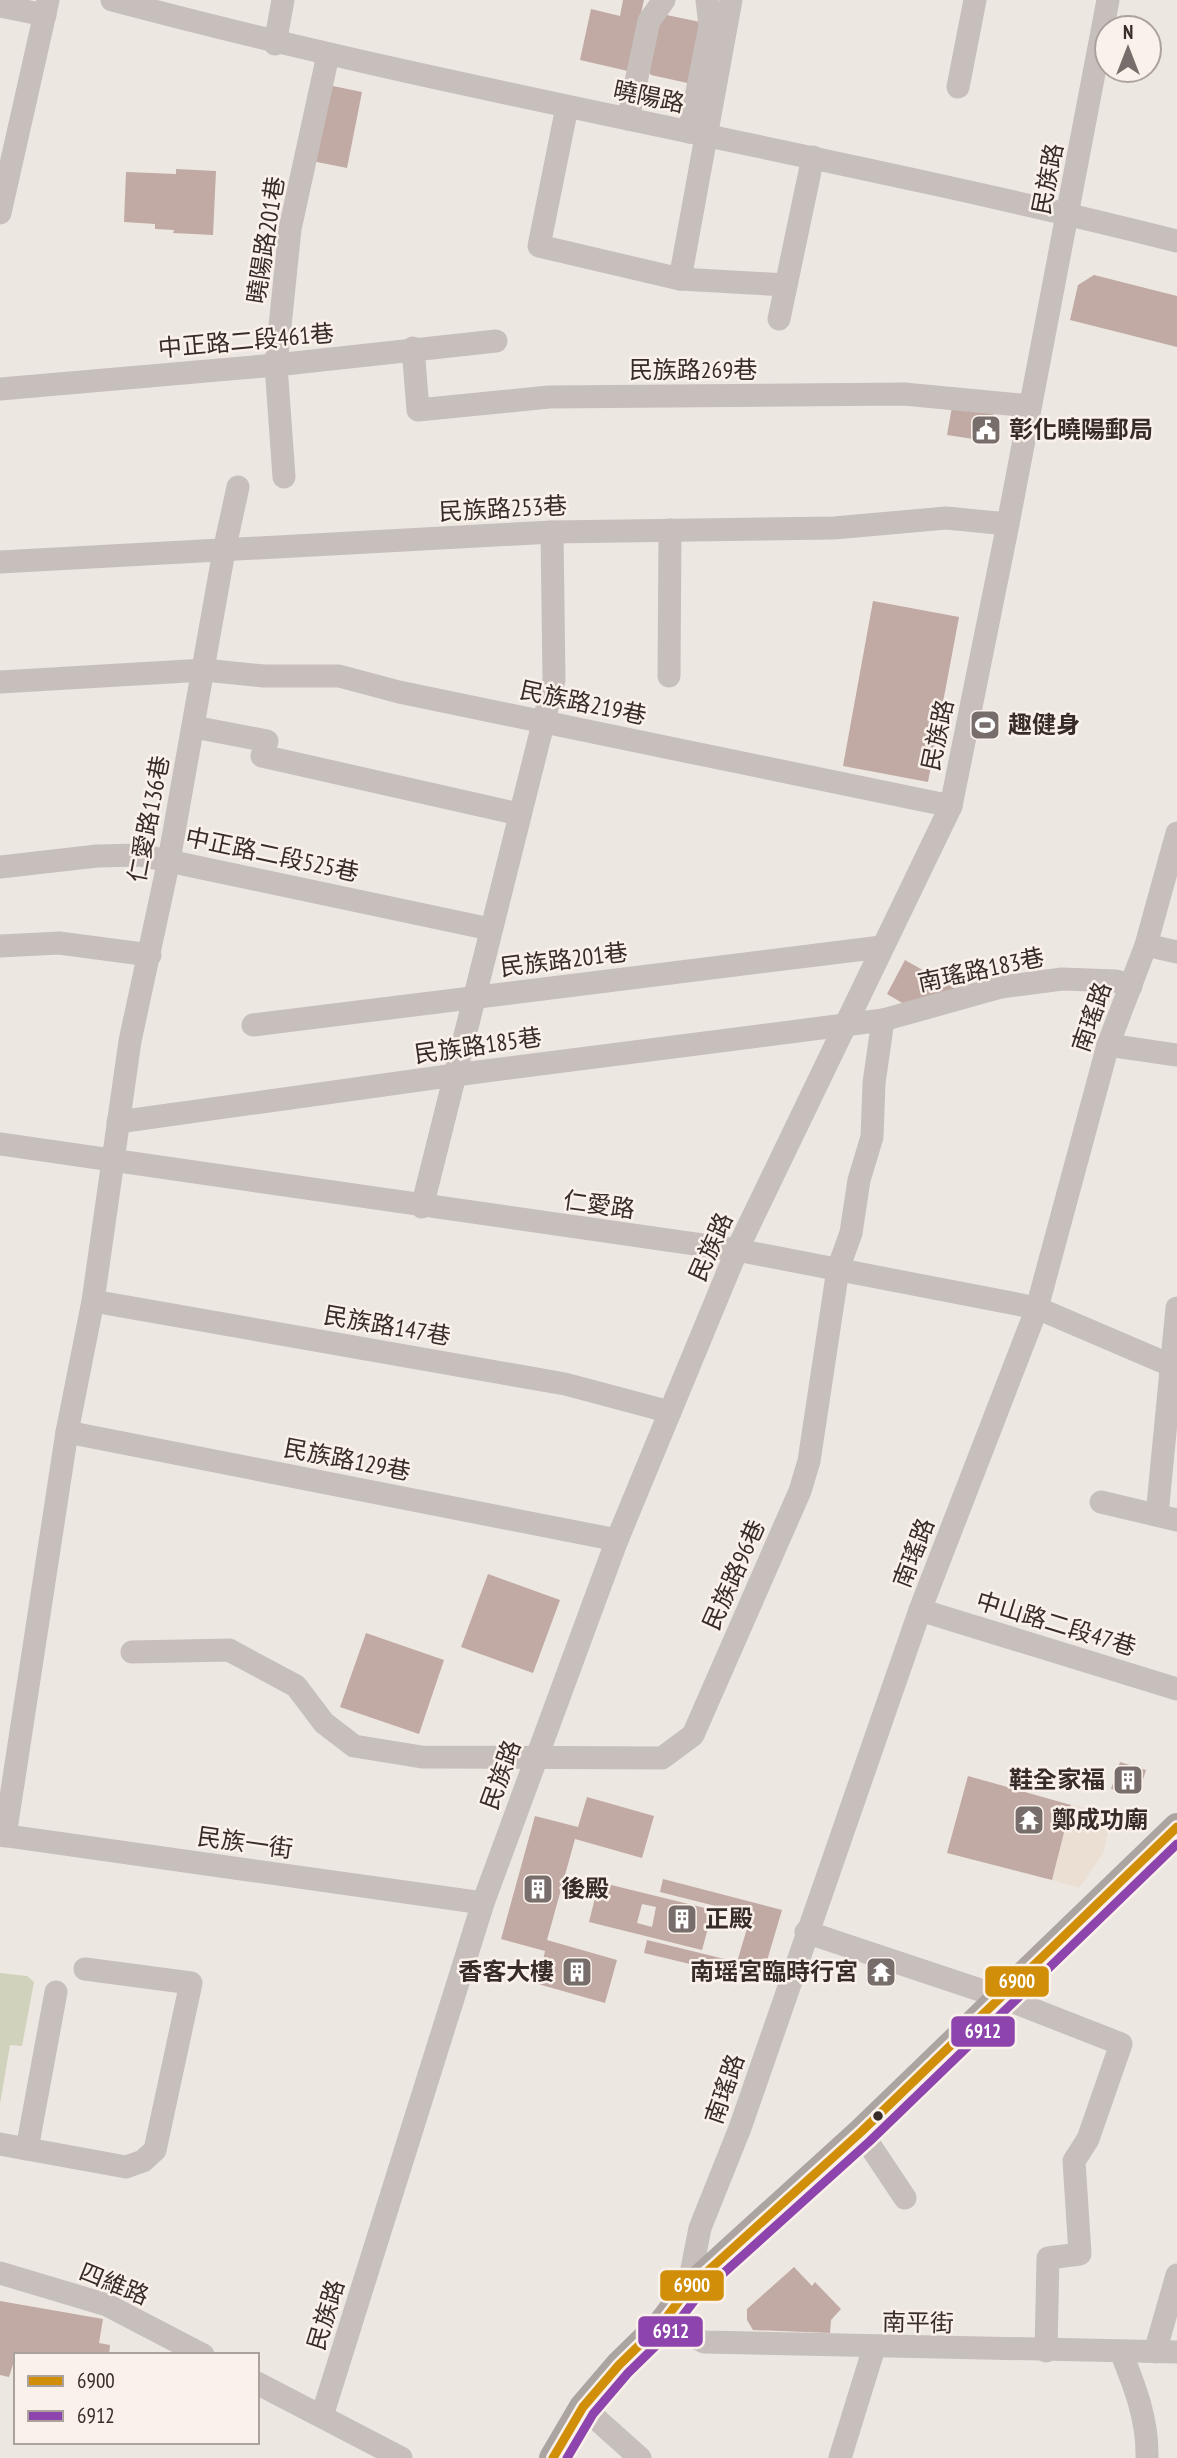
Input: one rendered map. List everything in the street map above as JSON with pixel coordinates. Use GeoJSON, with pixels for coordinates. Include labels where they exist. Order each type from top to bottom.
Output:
{"type":"FeatureCollection","features":[{"type":"Feature","properties":{"kind":"main road"},"geometry":{"type":"LineString","coordinates":[[553,2458],[583,2407],[619,2365],[663,2322],[688,2288],[861,2132],[1177,1827]]}},
{"type":"Feature","properties":{"kind":"street","name":"曉陽路"},"geometry":{"type":"LineString","coordinates":[[112,0],[275,44],[813,157],[1177,241]]}},
{"type":"Feature","properties":{"kind":"street"},"geometry":{"type":"LineString","coordinates":[[275,44],[283,0]]}},
{"type":"Feature","properties":{"kind":"street"},"geometry":{"type":"LineString","coordinates":[[628,119],[649,22],[664,0]]}},
{"type":"Feature","properties":{"kind":"street"},"geometry":{"type":"LineString","coordinates":[[680,279],[710,26],[707,0]]}},
{"type":"Feature","properties":{"kind":"street"},"geometry":{"type":"LineString","coordinates":[[698,133],[731,0]]}},
{"type":"Feature","properties":{"kind":"street"},"geometry":{"type":"LineString","coordinates":[[958,87],[975,0]]}},
{"type":"Feature","properties":{"kind":"street","name":"民族路"},"geometry":{"type":"LineString","coordinates":[[322,2416],[483,1903],[535,1755],[617,1540],[737,1251],[951,806],[1108,0]]}},
{"type":"Feature","properties":{"kind":"street"},"geometry":{"type":"LineString","coordinates":[[0,6],[47,8],[0,213]]}},
{"type":"Feature","properties":{"kind":"street","name":"曉陽路201巷"},"geometry":{"type":"LineString","coordinates":[[284,477],[276,365],[290,229],[328,55]]}},
{"type":"Feature","properties":{"kind":"street"},"geometry":{"type":"LineString","coordinates":[[567,107],[539,246],[680,279],[786,285]]}},
{"type":"Feature","properties":{"kind":"street"},"geometry":{"type":"LineString","coordinates":[[779,319],[813,157]]}},
{"type":"Feature","properties":{"kind":"street","name":"中正路二段461巷"},"geometry":{"type":"LineString","coordinates":[[0,389],[276,365],[496,341]]}},
{"type":"Feature","properties":{"kind":"street","name":"民族路269巷"},"geometry":{"type":"LineString","coordinates":[[413,348],[418,410],[549,397],[890,394],[1030,406]]}},
{"type":"Feature","properties":{"kind":"street","name":"仁愛路136巷"},"geometry":{"type":"LineString","coordinates":[[3,1835],[67,1433],[93,1301],[130,1041],[169,860],[224,551],[238,487]]}},
{"type":"Feature","properties":{"kind":"street","name":"民族路253巷"},"geometry":{"type":"LineString","coordinates":[[0,562],[552,532],[834,528],[946,518],[1008,524]]}},
{"type":"Feature","properties":{"kind":"street"},"geometry":{"type":"LineString","coordinates":[[669,676],[670,530]]}},
{"type":"Feature","properties":{"kind":"street"},"geometry":{"type":"LineString","coordinates":[[422,1207],[554,680],[552,532]]}},
{"type":"Feature","properties":{"kind":"street","name":"民族路219巷"},"geometry":{"type":"LineString","coordinates":[[0,682],[204,670],[264,676],[339,676],[399,692],[951,806]]}},
{"type":"Feature","properties":{"kind":"street"},"geometry":{"type":"LineString","coordinates":[[194,727],[267,741],[262,756],[519,814]]}},
{"type":"Feature","properties":{"kind":"street","name":"南瑤路"},"geometry":{"type":"LineString","coordinates":[[688,2288],[700,2228],[740,2128],[920,1610],[1037,1308],[1108,1045],[1146,945],[1177,833]]}},
{"type":"Feature","properties":{"kind":"street","name":"中正路二段525巷"},"geometry":{"type":"LineString","coordinates":[[0,867],[97,856],[140,855],[490,929]]}},
{"type":"Feature","properties":{"kind":"street"},"geometry":{"type":"LineString","coordinates":[[0,946],[59,943],[149,955]]}},
{"type":"Feature","properties":{"kind":"street"},"geometry":{"type":"LineString","coordinates":[[1146,945],[1177,952]]}},
{"type":"Feature","properties":{"kind":"street","name":"民族路201巷"},"geometry":{"type":"LineString","coordinates":[[253,1025],[881,947]]}},
{"type":"Feature","properties":{"kind":"street","name":"南瑤路183巷"},"geometry":{"type":"LineString","coordinates":[[844,1025],[883,1020],[1001,987],[1062,979],[1116,981],[1130,985]]}},
{"type":"Feature","properties":{"kind":"street","name":"民族路96巷"},"geometry":{"type":"LineString","coordinates":[[132,1652],[229,1650],[296,1686],[324,1723],[354,1746],[422,1757],[535,1755],[595,1760],[662,1758],[693,1735],[800,1491],[809,1461],[838,1269],[852,1233],[859,1180],[872,1137],[874,1083],[883,1020]]}},
{"type":"Feature","properties":{"kind":"street","name":"民族路185巷"},"geometry":{"type":"LineString","coordinates":[[118,1122],[454,1074],[844,1025]]}},
{"type":"Feature","properties":{"kind":"street"},"geometry":{"type":"LineString","coordinates":[[1108,1045],[1177,1055]]}},
{"type":"Feature","properties":{"kind":"street","name":"仁愛路"},"geometry":{"type":"LineString","coordinates":[[0,1144],[737,1251],[838,1269],[1037,1308],[1175,1367]]}},
{"type":"Feature","properties":{"kind":"street","name":"民族路147巷"},"geometry":{"type":"LineString","coordinates":[[93,1301],[565,1384],[670,1412]]}},
{"type":"Feature","properties":{"kind":"street"},"geometry":{"type":"LineString","coordinates":[[1101,1502],[1167,1518],[1177,1308]]}},
{"type":"Feature","properties":{"kind":"street","name":"民族路129巷"},"geometry":{"type":"LineString","coordinates":[[67,1433],[617,1540]]}},
{"type":"Feature","properties":{"kind":"street","name":"中山路二段47巷"},"geometry":{"type":"LineString","coordinates":[[920,1610],[1177,1689]]}},
{"type":"Feature","properties":{"kind":"street","name":"民族一街"},"geometry":{"type":"LineString","coordinates":[[3,1835],[483,1903]]}},
{"type":"Feature","properties":{"kind":"street"},"geometry":{"type":"LineString","coordinates":[[806,1932],[1001,1997],[1121,2044],[1088,2139],[1074,2161],[1080,2254],[1048,2258],[1046,2351]]}},
{"type":"Feature","properties":{"kind":"street"},"geometry":{"type":"LineString","coordinates":[[0,2144],[126,2167],[143,2161],[155,2150],[191,1983],[86,1969]]}},
{"type":"Feature","properties":{"kind":"street"},"geometry":{"type":"LineString","coordinates":[[27,2149],[56,1992]]}},
{"type":"Feature","properties":{"kind":"street"},"geometry":{"type":"LineString","coordinates":[[861,2132],[905,2199]]}},
{"type":"Feature","properties":{"kind":"street","name":"四維路"},"geometry":{"type":"LineString","coordinates":[[0,2273],[107,2305],[199,2353]]}},
{"type":"Feature","properties":{"kind":"street"},"geometry":{"type":"LineString","coordinates":[[1166,2352],[1177,2275]]}},
{"type":"Feature","properties":{"kind":"street","name":"南平街"},"geometry":{"type":"LineString","coordinates":[[663,2322],[704,2342],[874,2348],[1166,2352]]}},
{"type":"Feature","properties":{"kind":"street"},"geometry":{"type":"LineString","coordinates":[[841,2458],[874,2348]]}},
{"type":"Feature","properties":{"kind":"street"},"geometry":{"type":"LineString","coordinates":[[1121,2352],[1141,2403],[1148,2439],[1147,2458]]}},
{"type":"Feature","properties":{"kind":"street"},"geometry":{"type":"LineString","coordinates":[[259,2384],[401,2458]]}},
{"type":"Feature","properties":{"kind":"street"},"geometry":{"type":"LineString","coordinates":[[583,2407],[640,2458]]}},
{"type":"Feature","properties":{"kind":"green space"},"geometry":{"type":"Polygon","coordinates":[[[0,1973],[27,1976],[34,1982],[22,2046],[10,2045],[0,2104],[0,1973]]]}},
{"type":"Feature","properties":{"kind":"shaded area"},"geometry":{"type":"Polygon","coordinates":[[[1071,1805],[1112,1813],[1103,1853],[1079,1888],[1052,1880],[1071,1805]]]}},
{"type":"Feature","properties":{"kind":"building"},"geometry":{"type":"Polygon","coordinates":[[[623,0],[644,0],[628,71],[580,60],[591,9],[620,16],[623,0]]]}},
{"type":"Feature","properties":{"kind":"building"},"geometry":{"type":"Polygon","coordinates":[[[657,13],[705,23],[692,84],[651,75],[645,65],[657,13]]]}},
{"type":"Feature","properties":{"kind":"building"},"geometry":{"type":"Polygon","coordinates":[[[328,85],[362,92],[347,168],[312,161],[328,85]]]}},
{"type":"Feature","properties":{"kind":"building"},"geometry":{"type":"Polygon","coordinates":[[[176,169],[216,171],[213,235],[173,233],[174,230],[155,229],[155,224],[124,222],[126,172],[176,174],[176,169]]]}},
{"type":"Feature","properties":{"kind":"building"},"geometry":{"type":"Polygon","coordinates":[[[1094,275],[1177,296],[1177,347],[1070,320],[1078,285],[1094,275]]]}},
{"type":"Feature","properties":{"kind":"building"},"geometry":{"type":"Polygon","coordinates":[[[953,401],[986,406],[997,419],[993,442],[947,435],[953,401]]]}},
{"type":"Feature","properties":{"kind":"building"},"geometry":{"type":"Polygon","coordinates":[[[873,601],[959,617],[928,782],[843,766],[873,601]]]}},
{"type":"Feature","properties":{"kind":"building"},"geometry":{"type":"Polygon","coordinates":[[[905,960],[956,989],[904,1004],[887,994],[905,960]]]}},
{"type":"Feature","properties":{"kind":"building"},"geometry":{"type":"Polygon","coordinates":[[[488,1574],[560,1600],[533,1673],[461,1647],[488,1574]]]}},
{"type":"Feature","properties":{"kind":"building"},"geometry":{"type":"Polygon","coordinates":[[[366,1633],[444,1660],[419,1734],[340,1707],[366,1633]]]}},
{"type":"Feature","properties":{"kind":"building","name":"鞋全家福"},"geometry":{"type":"Polygon","coordinates":[[[1120,1762],[1146,1770],[1138,1795],[1111,1789],[1120,1762]]]}},
{"type":"Feature","properties":{"kind":"building"},"geometry":{"type":"Polygon","coordinates":[[[968,1776],[1071,1805],[1052,1880],[947,1853],[968,1776]],[[1022,1810],[1020,1817],[1038,1821],[1039,1815],[1022,1810]]]}},
{"type":"Feature","properties":{"kind":"building"},"geometry":{"type":"Polygon","coordinates":[[[587,1797],[654,1816],[642,1858],[575,1839],[547,1940],[617,1960],[605,2003],[538,1984],[545,1951],[501,1939],[535,1816],[578,1827],[587,1797]]]}},
{"type":"Feature","properties":{"kind":"building"},"geometry":{"type":"Polygon","coordinates":[[[663,1879],[782,1910],[761,1981],[644,1953],[647,1940],[737,1962],[751,1915],[660,1892],[663,1879]]]}},
{"type":"Feature","properties":{"kind":"building"},"geometry":{"type":"Polygon","coordinates":[[[599,1882],[713,1910],[702,1950],[589,1922],[599,1882]],[[642,1904],[637,1923],[652,1927],[656,1907],[642,1904]]]}},
{"type":"Feature","properties":{"kind":"building"},"geometry":{"type":"Polygon","coordinates":[[[794,2267],[812,2286],[815,2282],[841,2309],[831,2320],[830,2333],[753,2330],[747,2320],[747,2309],[794,2267]]]}},
{"type":"Feature","properties":{"kind":"building"},"geometry":{"type":"Polygon","coordinates":[[[0,2301],[103,2319],[99,2343],[110,2345],[109,2353],[14,2353],[9,2377],[0,2375],[0,2301]]]}},
{"type":"Feature","properties":{"kind":"transit line","name":"6900"},"geometry":{"type":"LineString","coordinates":[[553,2458],[583,2407],[619,2365],[663,2322],[688,2289],[861,2132],[1177,1827]]}},
{"type":"Feature","properties":{"kind":"transit line","name":"6912"},"geometry":{"type":"LineString","coordinates":[[567,2458],[593,2414],[628,2373],[672,2330],[697,2297],[870,2141],[1177,1844]]}},
{"type":"Feature","properties":{"kind":"place","name":"彰化曉陽郵局"},"geometry":{"type":"Point","coordinates":[986,430]}},
{"type":"Feature","properties":{"kind":"place","name":"趣健身"},"geometry":{"type":"Point","coordinates":[985,725]}},
{"type":"Feature","properties":{"kind":"place","name":"鞋全家福"},"geometry":{"type":"Point","coordinates":[1128,1780]}},
{"type":"Feature","properties":{"kind":"place","name":"鄭成功廟"},"geometry":{"type":"Point","coordinates":[1029,1820]}},
{"type":"Feature","properties":{"kind":"place","name":"後殿"},"geometry":{"type":"Point","coordinates":[538,1889]}},
{"type":"Feature","properties":{"kind":"place","name":"正殿"},"geometry":{"type":"Point","coordinates":[682,1919]}},
{"type":"Feature","properties":{"kind":"place","name":"香客大樓"},"geometry":{"type":"Point","coordinates":[577,1972]}},
{"type":"Feature","properties":{"kind":"place","name":"南瑶宮臨時行宮"},"geometry":{"type":"Point","coordinates":[881,1972]}}]}
